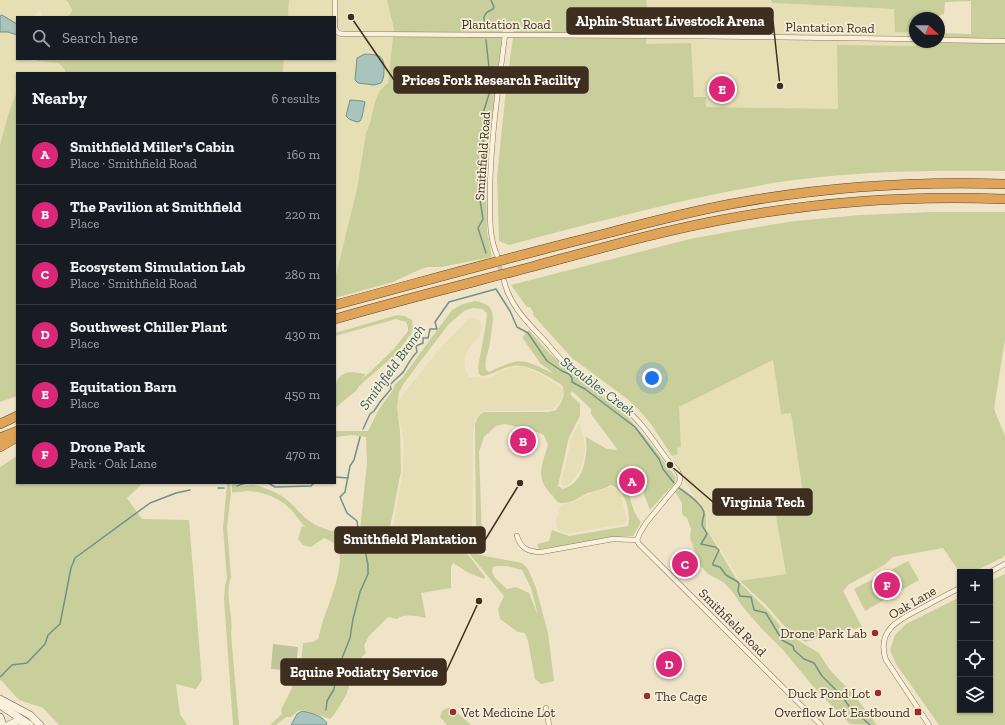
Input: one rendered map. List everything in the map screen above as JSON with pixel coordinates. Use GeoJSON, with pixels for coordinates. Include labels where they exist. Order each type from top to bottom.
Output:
{"type":"FeatureCollection","features":[{"type":"Feature","properties":{"kind":"highway"},"geometry":{"type":"LineString","coordinates":[[336,305],[561,244],[687,213],[731,204],[818,191],[872,186],[1005,184]]}},
{"type":"Feature","properties":{"kind":"highway"},"geometry":{"type":"LineString","coordinates":[[336,319],[634,240],[728,218],[804,207],[867,201],[928,198],[1005,199]]}},
{"type":"Feature","properties":{"kind":"highway"},"geometry":{"type":"LineString","coordinates":[[3,422],[16,416]]}},
{"type":"Feature","properties":{"kind":"highway"},"geometry":{"type":"LineString","coordinates":[[0,438],[16,431]]}},
{"type":"Feature","properties":{"kind":"highway"},"geometry":{"type":"LineString","coordinates":[[0,447],[16,438]]}},
{"type":"Feature","properties":{"kind":"main road"},"geometry":{"type":"LineString","coordinates":[[0,699],[30,715],[40,725]]}},
{"type":"Feature","properties":{"kind":"main road"},"geometry":{"type":"LineString","coordinates":[[0,705],[28,723]]}},
{"type":"Feature","properties":{"kind":"main road"},"geometry":{"type":"LineString","coordinates":[[0,718],[3,725]]}},
{"type":"Feature","properties":{"kind":"main road"},"geometry":{"type":"LineString","coordinates":[[9,725],[17,721],[28,723]]}},
{"type":"Feature","properties":{"kind":"street"},"geometry":{"type":"LineString","coordinates":[[335,0],[336,16]]}},
{"type":"Feature","properties":{"kind":"street","name":"Plantation Road"},"geometry":{"type":"LineString","coordinates":[[336,28],[345,34],[685,36],[909,40]]}},
{"type":"Feature","properties":{"kind":"street","name":"Smithfield Road"},"geometry":{"type":"LineString","coordinates":[[496,254],[492,237],[489,184],[505,35]]}},
{"type":"Feature","properties":{"kind":"street"},"geometry":{"type":"LineString","coordinates":[[945,40],[1005,41]]}},
{"type":"Feature","properties":{"kind":"street"},"geometry":{"type":"LineString","coordinates":[[504,282],[509,297],[520,313],[566,365],[618,402],[631,414],[678,471],[680,478],[679,483],[646,523],[637,540],[614,539],[542,552],[533,552],[521,546],[517,536]]}},
{"type":"Feature","properties":{"kind":"street","name":"Smithfield Road"},"geometry":{"type":"LineString","coordinates":[[637,540],[641,547],[821,725]]}},
{"type":"Feature","properties":{"kind":"street"},"geometry":{"type":"LineString","coordinates":[[993,570],[1005,564]]}},
{"type":"Feature","properties":{"kind":"street","name":"Oak Lane"},"geometry":{"type":"LineString","coordinates":[[929,725],[886,660],[884,652],[885,639],[890,628],[903,618],[957,590]]}},
{"type":"Feature","properties":{"kind":"street"},"geometry":{"type":"LineString","coordinates":[[546,708],[548,725]]}},
{"type":"Feature","properties":{"kind":"shaded area"},"geometry":{"type":"Polygon","coordinates":[[[0,0],[65,0],[68,2],[72,10],[68,16],[42,16],[40,11],[37,12],[35,16],[16,16],[16,60],[36,60],[59,63],[65,72],[16,72],[16,94],[8,115],[0,145],[0,0]]]}},
{"type":"Feature","properties":{"kind":"shaded area"},"geometry":{"type":"Polygon","coordinates":[[[289,0],[387,0],[394,29],[388,83],[378,95],[369,128],[366,133],[357,189],[336,275],[336,72],[283,72],[284,60],[336,60],[336,16],[288,16],[289,0]]]}},
{"type":"Feature","properties":{"kind":"shaded area"},"geometry":{"type":"Polygon","coordinates":[[[646,0],[771,0],[772,3],[894,9],[895,31],[909,32],[909,46],[837,45],[838,109],[706,107],[694,98],[646,44],[647,31],[651,31],[646,0]]]}},
{"type":"Feature","properties":{"kind":"shaded area"},"geometry":{"type":"Polygon","coordinates":[[[474,318],[479,320],[482,327],[479,337],[471,345],[465,355],[465,369],[469,377],[490,378],[513,367],[523,367],[538,373],[562,387],[563,393],[561,400],[552,410],[487,411],[481,412],[478,415],[475,421],[473,434],[472,536],[392,533],[403,470],[404,440],[399,417],[394,410],[397,402],[437,352],[467,320],[474,318]]]}},
{"type":"Feature","properties":{"kind":"shaded area"},"geometry":{"type":"Polygon","coordinates":[[[773,360],[781,414],[791,412],[804,500],[774,505],[786,574],[740,581],[708,529],[707,514],[686,484],[672,456],[678,454],[677,448],[681,446],[678,407],[773,360]]]}},
{"type":"Feature","properties":{"kind":"shaded area"},"geometry":{"type":"Polygon","coordinates":[[[579,423],[582,430],[585,447],[583,460],[580,470],[572,481],[566,486],[561,484],[561,478],[565,468],[571,439],[579,423]]]}},
{"type":"Feature","properties":{"kind":"shaded area"},"geometry":{"type":"Polygon","coordinates":[[[610,487],[617,490],[621,496],[627,520],[624,524],[570,533],[562,532],[557,528],[556,522],[561,505],[573,502],[592,493],[610,487]]]}},
{"type":"Feature","properties":{"kind":"green space"},"geometry":{"type":"Polygon","coordinates":[[[65,0],[289,0],[288,16],[68,16],[72,10],[68,2],[65,0]]]}},
{"type":"Feature","properties":{"kind":"green space"},"geometry":{"type":"Polygon","coordinates":[[[387,0],[646,0],[651,31],[647,31],[646,44],[691,43],[694,97],[706,97],[706,107],[838,109],[837,45],[945,48],[945,33],[971,34],[971,1],[945,2],[944,12],[909,12],[909,33],[895,32],[894,9],[772,3],[771,0],[1005,0],[1005,171],[868,173],[781,182],[736,190],[651,209],[509,245],[499,241],[497,177],[514,30],[503,29],[487,161],[487,231],[492,257],[441,267],[427,267],[393,282],[336,298],[336,275],[357,189],[366,133],[376,99],[388,83],[394,29],[387,0]]]}},
{"type":"Feature","properties":{"kind":"green space"},"geometry":{"type":"Polygon","coordinates":[[[36,60],[284,60],[283,72],[65,72],[59,63],[36,60]]]}},
{"type":"Feature","properties":{"kind":"green space"},"geometry":{"type":"Polygon","coordinates":[[[16,94],[16,396],[0,402],[0,145],[8,115],[16,94]]]}},
{"type":"Feature","properties":{"kind":"green space"},"geometry":{"type":"Polygon","coordinates":[[[933,212],[1005,212],[1005,339],[994,409],[1005,436],[1005,555],[1002,558],[979,569],[957,569],[943,548],[893,557],[884,565],[848,585],[843,591],[862,627],[805,642],[786,628],[766,605],[740,581],[786,574],[774,505],[804,500],[791,413],[781,414],[773,360],[679,407],[681,447],[677,448],[678,454],[672,456],[651,424],[639,410],[626,398],[572,358],[533,315],[530,307],[527,307],[511,285],[690,239],[795,221],[860,215],[933,212]]]}},
{"type":"Feature","properties":{"kind":"green space"},"geometry":{"type":"Polygon","coordinates":[[[475,301],[487,305],[491,309],[493,323],[485,362],[486,370],[489,372],[509,363],[522,361],[554,374],[540,363],[522,337],[529,330],[550,354],[626,415],[675,476],[676,480],[671,488],[650,510],[644,494],[645,486],[641,476],[634,473],[625,477],[633,507],[641,522],[633,536],[609,537],[539,549],[537,544],[549,541],[552,530],[569,536],[628,526],[629,515],[626,502],[620,492],[611,485],[588,493],[572,501],[561,503],[556,501],[547,490],[541,477],[542,466],[548,445],[544,435],[529,429],[505,424],[496,426],[484,437],[479,452],[482,537],[480,542],[473,549],[474,552],[480,555],[522,563],[528,569],[536,588],[548,633],[554,681],[541,684],[535,679],[528,641],[525,633],[518,632],[500,619],[498,609],[504,596],[463,546],[455,544],[389,542],[388,543],[458,546],[470,557],[485,577],[484,579],[469,573],[453,563],[451,567],[451,588],[421,593],[426,618],[419,616],[403,616],[397,619],[388,617],[369,636],[364,646],[366,653],[356,666],[347,693],[330,719],[303,710],[298,711],[291,717],[286,717],[276,725],[270,725],[282,714],[281,710],[292,688],[292,673],[300,674],[303,643],[313,642],[318,639],[336,584],[340,563],[339,554],[337,547],[330,540],[324,538],[311,547],[303,545],[298,539],[302,526],[306,527],[290,508],[274,497],[263,493],[252,491],[232,492],[232,484],[239,484],[236,485],[237,487],[255,485],[274,492],[289,501],[302,515],[319,527],[340,532],[354,532],[360,530],[367,463],[366,437],[353,435],[336,437],[336,431],[368,431],[379,409],[393,390],[395,384],[402,378],[452,310],[463,304],[475,301]],[[473,308],[464,311],[448,325],[404,383],[399,392],[397,407],[400,431],[401,471],[389,533],[391,535],[475,538],[475,424],[478,417],[484,412],[549,412],[556,410],[563,398],[564,392],[562,385],[542,373],[527,367],[512,366],[491,374],[482,376],[479,374],[478,368],[487,313],[482,309],[473,308]],[[572,391],[570,394],[580,404],[580,416],[569,437],[558,486],[563,489],[570,486],[580,475],[585,460],[586,437],[607,449],[618,450],[591,414],[591,409],[572,391]],[[507,566],[493,567],[492,570],[494,576],[499,582],[507,589],[516,587],[529,593],[538,615],[531,588],[522,570],[507,566]]]}},
{"type":"Feature","properties":{"kind":"green space"},"geometry":{"type":"Polygon","coordinates":[[[397,315],[405,316],[412,320],[413,329],[411,334],[395,355],[336,407],[336,383],[338,378],[348,372],[366,374],[359,381],[394,349],[408,331],[408,327],[406,322],[396,319],[336,336],[336,333],[397,315]]]}},
{"type":"Feature","properties":{"kind":"green space"},"geometry":{"type":"Polygon","coordinates":[[[16,457],[16,484],[142,484],[127,498],[142,519],[189,520],[202,680],[196,689],[176,684],[180,714],[187,725],[59,725],[43,708],[19,700],[1,680],[0,681],[0,467],[16,457]]]}},
{"type":"Feature","properties":{"kind":"green space"},"geometry":{"type":"Polygon","coordinates":[[[227,484],[230,484],[231,493],[227,527],[231,577],[228,591],[239,725],[233,725],[224,599],[227,578],[223,528],[227,484]]]}},
{"type":"Feature","properties":{"kind":"green space"},"geometry":{"type":"Polygon","coordinates":[[[679,486],[696,499],[706,514],[706,528],[735,577],[769,612],[786,633],[819,653],[829,669],[855,696],[877,725],[850,724],[817,691],[783,650],[742,606],[732,591],[723,582],[708,574],[699,564],[690,538],[691,529],[687,518],[682,514],[682,503],[675,492],[679,486]]]}},
{"type":"Feature","properties":{"kind":"green space"},"geometry":{"type":"Polygon","coordinates":[[[908,561],[919,580],[865,611],[854,589],[908,561]]]}},
{"type":"Feature","properties":{"kind":"green space"},"geometry":{"type":"Polygon","coordinates":[[[1005,574],[1005,725],[939,725],[896,664],[890,650],[895,635],[906,624],[957,598],[957,713],[993,713],[993,580],[1005,574]]]}},
{"type":"Feature","properties":{"kind":"green space"},"geometry":{"type":"Polygon","coordinates":[[[273,644],[298,647],[296,671],[271,669],[273,644]]]}},
{"type":"Feature","properties":{"kind":"green space"},"geometry":{"type":"Polygon","coordinates":[[[447,708],[452,708],[471,725],[447,725],[440,717],[442,711],[447,708]]]}},
{"type":"Feature","properties":{"kind":"water"},"geometry":{"type":"Polygon","coordinates":[[[2,15],[16,23],[16,35],[8,32],[0,32],[0,16],[2,15]]]}},
{"type":"Feature","properties":{"kind":"water"},"geometry":{"type":"Polygon","coordinates":[[[365,54],[379,56],[383,60],[384,74],[381,83],[374,85],[358,83],[355,80],[357,58],[365,54]]]}},
{"type":"Feature","properties":{"kind":"water"},"geometry":{"type":"Polygon","coordinates":[[[350,100],[365,102],[360,121],[357,122],[346,116],[350,100]]]}},
{"type":"Feature","properties":{"kind":"water"},"geometry":{"type":"Polygon","coordinates":[[[302,711],[319,716],[325,720],[327,723],[326,725],[291,725],[297,714],[302,711]]]}},
{"type":"Feature","properties":{"kind":"waterway","name":"Stroubles Creek"},"geometry":{"type":"LineString","coordinates":[[487,29],[484,17],[486,13],[494,7],[491,0]]}},
{"type":"Feature","properties":{"kind":"waterway","name":"Stroubles Creek"},"geometry":{"type":"LineString","coordinates":[[486,40],[490,91],[484,110],[482,185],[484,190],[480,200],[483,219],[478,228],[486,253]]}},
{"type":"Feature","properties":{"kind":"waterway","name":"Stroubles Creek"},"geometry":{"type":"LineString","coordinates":[[363,429],[370,414],[391,389],[390,385],[404,371],[417,352],[416,346],[423,343],[423,338],[428,338],[430,329],[437,329],[435,322],[449,302],[496,289],[510,311],[517,327],[528,333],[547,361],[569,374],[572,378],[572,382],[585,389],[635,427],[659,459],[663,469],[674,483]]}},
{"type":"Feature","properties":{"kind":"waterway","name":"Smithfield Branch"},"geometry":{"type":"LineString","coordinates":[[358,529],[357,521],[347,513],[340,497],[345,492],[350,466],[354,460],[360,437]]}},
{"type":"Feature","properties":{"kind":"waterway"},"geometry":{"type":"LineString","coordinates":[[336,477],[348,478]]}},
{"type":"Feature","properties":{"kind":"waterway"},"geometry":{"type":"LineString","coordinates":[[237,486],[243,484]]}},
{"type":"Feature","properties":{"kind":"waterway"},"geometry":{"type":"LineString","coordinates":[[270,484],[275,487],[311,486],[313,484]]}},
{"type":"Feature","properties":{"kind":"waterway"},"geometry":{"type":"LineString","coordinates":[[218,488],[224,488]]}},
{"type":"Feature","properties":{"kind":"waterway","name":"Stroubles Creek"},"geometry":{"type":"LineString","coordinates":[[679,488],[694,499],[703,510],[704,514],[702,525],[707,534],[701,544],[715,547],[719,550],[713,565],[720,567],[726,575],[738,582],[738,591],[740,596],[751,597],[754,610],[766,613],[782,640],[793,646],[794,650],[804,659],[814,663],[822,676],[840,694],[849,706],[870,725]]}},
{"type":"Feature","properties":{"kind":"waterway"},"geometry":{"type":"LineString","coordinates":[[0,677],[12,665],[27,663],[45,644],[48,635],[60,624],[71,568],[75,558],[150,503],[176,493],[190,490]]}},
{"type":"Feature","properties":{"kind":"waterway","name":"Smithfield Branch"},"geometry":{"type":"LineString","coordinates":[[326,710],[327,701],[334,689],[337,671],[350,638],[360,592],[368,574],[366,549],[362,543],[362,540],[358,537]]}},
{"type":"Feature","properties":{"kind":"tunnel"},"geometry":{"type":"LineString","coordinates":[[498,260],[502,276]]}},
{"type":"Feature","properties":{"kind":"place","name":"Prices Fork Research Facility"},"geometry":{"type":"Point","coordinates":[351,17]}},
{"type":"Feature","properties":{"kind":"place","name":"Alphin-Stuart Livestock Arena"},"geometry":{"type":"Point","coordinates":[780,86]}},
{"type":"Feature","properties":{"kind":"place","name":"Equitation Barn"},"geometry":{"type":"Point","coordinates":[722,89]}},
{"type":"Feature","properties":{"kind":"place","name":"The Pavilion at Smithfield"},"geometry":{"type":"Point","coordinates":[523,441]}},
{"type":"Feature","properties":{"kind":"place","name":"Virginia Tech"},"geometry":{"type":"Point","coordinates":[670,465]}},
{"type":"Feature","properties":{"kind":"place","name":"Smithfield Miller's Cabin"},"geometry":{"type":"Point","coordinates":[632,481]}},
{"type":"Feature","properties":{"kind":"place","name":"Smithfield Plantation"},"geometry":{"type":"Point","coordinates":[520,483]}},
{"type":"Feature","properties":{"kind":"place","name":"Ecosystem Simulation Lab"},"geometry":{"type":"Point","coordinates":[685,564]}},
{"type":"Feature","properties":{"kind":"place","name":"Drone Park"},"geometry":{"type":"Point","coordinates":[887,585]}},
{"type":"Feature","properties":{"kind":"place","name":"Equine Podiatry Service"},"geometry":{"type":"Point","coordinates":[479,601]}},
{"type":"Feature","properties":{"kind":"place","name":"Drone Park Lab"},"geometry":{"type":"Point","coordinates":[875,633]}},
{"type":"Feature","properties":{"kind":"place","name":"Southwest Chiller Plant"},"geometry":{"type":"Point","coordinates":[669,664]}},
{"type":"Feature","properties":{"kind":"place","name":"Duck Pond Lot"},"geometry":{"type":"Point","coordinates":[878,693]}},
{"type":"Feature","properties":{"kind":"place","name":"The Cage"},"geometry":{"type":"Point","coordinates":[647,696]}},
{"type":"Feature","properties":{"kind":"place","name":"Vet Medicine Lot"},"geometry":{"type":"Point","coordinates":[453,712]}},
{"type":"Feature","properties":{"kind":"place","name":"Overflow Lot Eastbound"},"geometry":{"type":"Point","coordinates":[918,712]}}]}
